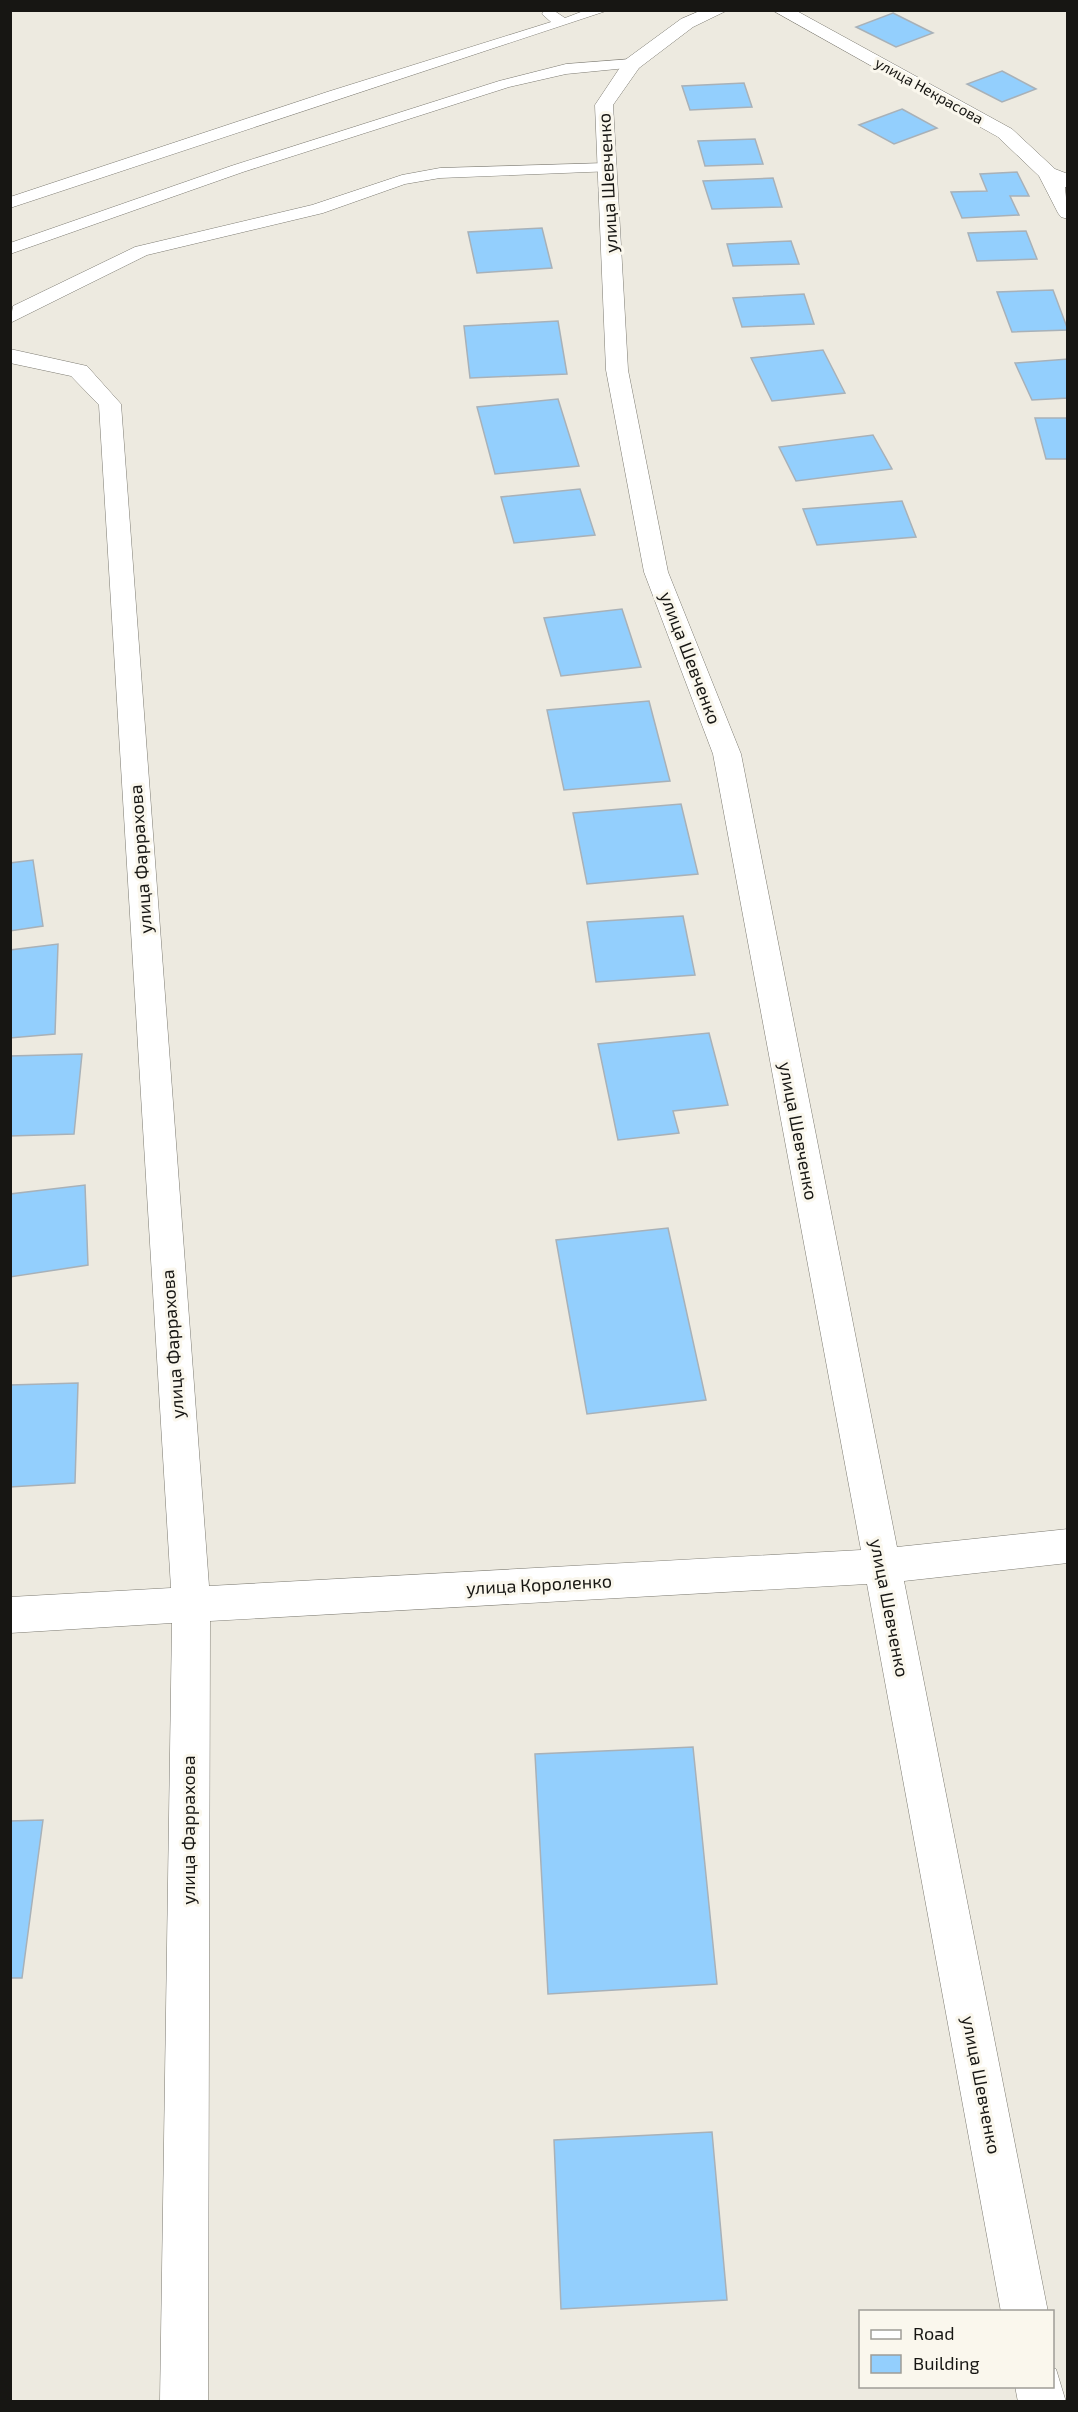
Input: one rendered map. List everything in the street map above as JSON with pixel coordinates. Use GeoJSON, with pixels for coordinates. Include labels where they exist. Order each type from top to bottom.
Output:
{"type":"FeatureCollection","features":[{"type":"Feature","properties":{"kind":"street","name":"улица Шевченко"},"geometry":{"type":"LineString","coordinates":[[719,10],[687,23],[632,64],[604,105],[617,370],[656,572],[727,754],[880,1566],[1025,2310]]}},
{"type":"Feature","properties":{"kind":"street","name":"улица Некрасова"},"geometry":{"type":"LineString","coordinates":[[782,10],[1005,133],[1048,173],[1068,182]]}},
{"type":"Feature","properties":{"kind":"street"},"geometry":{"type":"LineString","coordinates":[[1048,173],[1068,213]]}},
{"type":"Feature","properties":{"kind":"street","name":"улица Фаррахова"},"geometry":{"type":"LineString","coordinates":[[10,356],[79,371],[110,404],[191,1605],[184,2402]]}},
{"type":"Feature","properties":{"kind":"street","name":"улица Короленко"},"geometry":{"type":"LineString","coordinates":[[10,1615],[880,1566],[1068,1546]]}},
{"type":"Feature","properties":{"kind":"lane"},"geometry":{"type":"LineString","coordinates":[[543,10],[563,23]]}},
{"type":"Feature","properties":{"kind":"lane"},"geometry":{"type":"LineString","coordinates":[[10,203],[332,95],[602,10]]}},
{"type":"Feature","properties":{"kind":"lane"},"geometry":{"type":"LineString","coordinates":[[10,249],[237,169],[504,84],[566,69],[632,64]]}},
{"type":"Feature","properties":{"kind":"lane"},"geometry":{"type":"LineString","coordinates":[[10,318],[19,310],[141,251],[317,209],[402,180],[440,173],[607,168]]}},
{"type":"Feature","properties":{"kind":"building"},"geometry":{"type":"Polygon","coordinates":[[[893,13],[933,33],[896,47],[856,27],[893,13]]]}},
{"type":"Feature","properties":{"kind":"building"},"geometry":{"type":"Polygon","coordinates":[[[1002,71],[1036,89],[1002,102],[967,84],[1002,71]]]}},
{"type":"Feature","properties":{"kind":"building"},"geometry":{"type":"Polygon","coordinates":[[[744,83],[752,107],[690,110],[682,86],[744,83]]]}},
{"type":"Feature","properties":{"kind":"building"},"geometry":{"type":"Polygon","coordinates":[[[902,109],[937,128],[894,144],[859,125],[902,109]]]}},
{"type":"Feature","properties":{"kind":"building"},"geometry":{"type":"Polygon","coordinates":[[[755,139],[763,164],[705,166],[698,141],[755,139]]]}},
{"type":"Feature","properties":{"kind":"building"},"geometry":{"type":"Polygon","coordinates":[[[1017,172],[1029,196],[1010,196],[1019,215],[962,218],[951,192],[987,191],[980,174],[1017,172]]]}},
{"type":"Feature","properties":{"kind":"building"},"geometry":{"type":"Polygon","coordinates":[[[773,178],[782,207],[712,209],[703,181],[773,178]]]}},
{"type":"Feature","properties":{"kind":"building"},"geometry":{"type":"Polygon","coordinates":[[[542,228],[552,268],[477,273],[468,232],[542,228]]]}},
{"type":"Feature","properties":{"kind":"building"},"geometry":{"type":"Polygon","coordinates":[[[1026,231],[1037,259],[977,261],[968,233],[1026,231]]]}},
{"type":"Feature","properties":{"kind":"building"},"geometry":{"type":"Polygon","coordinates":[[[791,241],[799,264],[733,266],[727,244],[791,241]]]}},
{"type":"Feature","properties":{"kind":"building"},"geometry":{"type":"Polygon","coordinates":[[[1053,290],[1068,330],[1012,332],[997,292],[1053,290]]]}},
{"type":"Feature","properties":{"kind":"building"},"geometry":{"type":"Polygon","coordinates":[[[804,294],[814,324],[742,327],[733,298],[804,294]]]}},
{"type":"Feature","properties":{"kind":"building"},"geometry":{"type":"Polygon","coordinates":[[[558,321],[567,374],[470,378],[464,326],[558,321]]]}},
{"type":"Feature","properties":{"kind":"building"},"geometry":{"type":"Polygon","coordinates":[[[823,350],[845,393],[772,401],[751,358],[823,350]]]}},
{"type":"Feature","properties":{"kind":"building"},"geometry":{"type":"Polygon","coordinates":[[[1068,359],[1068,398],[1032,400],[1015,363],[1068,359]]]}},
{"type":"Feature","properties":{"kind":"building"},"geometry":{"type":"Polygon","coordinates":[[[558,399],[579,466],[495,474],[477,407],[558,399]]]}},
{"type":"Feature","properties":{"kind":"building"},"geometry":{"type":"Polygon","coordinates":[[[1035,418],[1068,418],[1068,459],[1046,459],[1035,418]]]}},
{"type":"Feature","properties":{"kind":"building"},"geometry":{"type":"Polygon","coordinates":[[[873,435],[892,469],[796,481],[779,447],[873,435]]]}},
{"type":"Feature","properties":{"kind":"building"},"geometry":{"type":"Polygon","coordinates":[[[580,489],[595,535],[514,543],[501,497],[580,489]]]}},
{"type":"Feature","properties":{"kind":"building"},"geometry":{"type":"Polygon","coordinates":[[[902,501],[916,537],[817,545],[803,509],[902,501]]]}},
{"type":"Feature","properties":{"kind":"building"},"geometry":{"type":"Polygon","coordinates":[[[622,609],[641,667],[561,676],[544,618],[622,609]]]}},
{"type":"Feature","properties":{"kind":"building"},"geometry":{"type":"Polygon","coordinates":[[[649,701],[670,781],[564,790],[547,710],[649,701]]]}},
{"type":"Feature","properties":{"kind":"building"},"geometry":{"type":"Polygon","coordinates":[[[681,804],[698,874],[587,884],[573,813],[681,804]]]}},
{"type":"Feature","properties":{"kind":"building"},"geometry":{"type":"Polygon","coordinates":[[[33,860],[43,926],[10,931],[10,863],[33,860]]]}},
{"type":"Feature","properties":{"kind":"building"},"geometry":{"type":"Polygon","coordinates":[[[683,916],[695,975],[596,982],[587,922],[683,916]]]}},
{"type":"Feature","properties":{"kind":"building"},"geometry":{"type":"Polygon","coordinates":[[[58,944],[55,1034],[10,1038],[10,950],[58,944]]]}},
{"type":"Feature","properties":{"kind":"building"},"geometry":{"type":"Polygon","coordinates":[[[709,1033],[728,1105],[673,1111],[679,1133],[618,1140],[598,1044],[709,1033]]]}},
{"type":"Feature","properties":{"kind":"building"},"geometry":{"type":"Polygon","coordinates":[[[82,1054],[74,1134],[10,1136],[10,1056],[82,1054]]]}},
{"type":"Feature","properties":{"kind":"building"},"geometry":{"type":"Polygon","coordinates":[[[85,1185],[88,1265],[10,1277],[10,1194],[85,1185]]]}},
{"type":"Feature","properties":{"kind":"building"},"geometry":{"type":"Polygon","coordinates":[[[668,1228],[706,1400],[587,1414],[556,1240],[668,1228]]]}},
{"type":"Feature","properties":{"kind":"building"},"geometry":{"type":"Polygon","coordinates":[[[78,1383],[75,1483],[10,1487],[10,1385],[78,1383]]]}},
{"type":"Feature","properties":{"kind":"building"},"geometry":{"type":"Polygon","coordinates":[[[693,1747],[717,1984],[548,1994],[535,1754],[693,1747]]]}},
{"type":"Feature","properties":{"kind":"building"},"geometry":{"type":"Polygon","coordinates":[[[43,1820],[22,1978],[10,1978],[10,1821],[43,1820]]]}},
{"type":"Feature","properties":{"kind":"building"},"geometry":{"type":"Polygon","coordinates":[[[712,2132],[727,2300],[561,2309],[554,2140],[712,2132]]]}}]}
